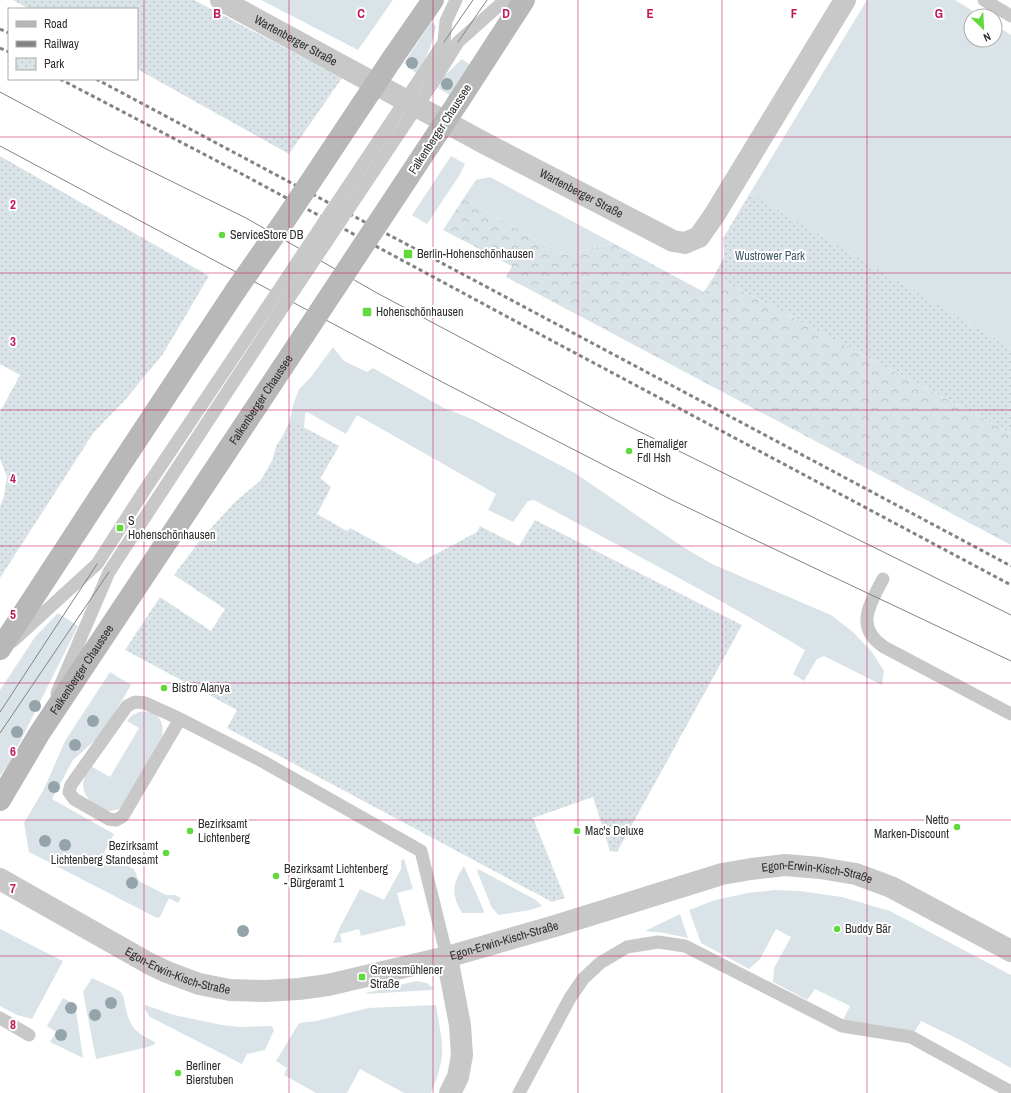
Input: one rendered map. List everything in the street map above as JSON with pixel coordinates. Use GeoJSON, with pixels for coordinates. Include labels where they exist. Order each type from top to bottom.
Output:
{"type":"FeatureCollection","features":[{"type":"Feature","properties":{"kind":"main road"},"geometry":{"type":"LineString","coordinates":[[0,649],[236,290],[433,0]]}},
{"type":"Feature","properties":{"kind":"main road","name":"Falkenberger Chaussee"},"geometry":{"type":"LineString","coordinates":[[0,800],[39,734],[524,0]]}},
{"type":"Feature","properties":{"kind":"street","name":"Wartenberger Straße"},"geometry":{"type":"LineString","coordinates":[[221,0],[537,172],[673,241],[686,243],[699,237],[715,214],[845,0]]}},
{"type":"Feature","properties":{"kind":"street","name":"Egon-Erwin-Kisch-Straße"},"geometry":{"type":"LineString","coordinates":[[0,879],[150,964],[199,984],[230,990],[265,991],[299,989],[328,985],[447,957],[555,926],[722,874],[786,865],[820,868],[856,874],[891,887],[1011,951]]}},
{"type":"Feature","properties":{"kind":"street"},"geometry":{"type":"LineString","coordinates":[[447,957],[460,1025],[462,1054],[458,1077],[450,1093]]}},
{"type":"Feature","properties":{"kind":"lane"},"geometry":{"type":"LineString","coordinates":[[427,80],[444,42],[446,21],[456,0]]}},
{"type":"Feature","properties":{"kind":"lane"},"geometry":{"type":"LineString","coordinates":[[0,654],[97,564],[146,488],[271,312],[427,80],[458,42],[505,0]]}},
{"type":"Feature","properties":{"kind":"lane"},"geometry":{"type":"LineString","coordinates":[[984,0],[1011,16]]}},
{"type":"Feature","properties":{"kind":"lane"},"geometry":{"type":"LineString","coordinates":[[39,734],[109,572],[271,312]]}},
{"type":"Feature","properties":{"kind":"lane"},"geometry":{"type":"LineString","coordinates":[[883,579],[868,610],[866,619],[871,636],[884,647],[1011,714]]}},
{"type":"Feature","properties":{"kind":"lane"},"geometry":{"type":"LineString","coordinates":[[180,719],[123,816],[116,820],[109,819],[74,799],[69,792],[71,785],[127,706],[135,702],[145,702],[180,719],[262,761],[387,832],[422,850],[447,957]]}},
{"type":"Feature","properties":{"kind":"lane"},"geometry":{"type":"LineString","coordinates":[[519,1093],[570,998],[583,979],[600,963],[627,947],[658,942],[685,946],[842,1026],[911,1037],[1011,1092]]}},
{"type":"Feature","properties":{"kind":"lane"},"geometry":{"type":"LineString","coordinates":[[0,1018],[29,1035]]}},
{"type":"Feature","properties":{"kind":"green space"},"geometry":{"type":"Polygon","coordinates":[[[13,0],[194,0],[342,78],[289,154],[138,70],[138,8],[27,8],[13,0]]]}},
{"type":"Feature","properties":{"kind":"green space"},"geometry":{"type":"Polygon","coordinates":[[[261,0],[393,0],[358,50],[261,0]]]}},
{"type":"Feature","properties":{"kind":"green space"},"geometry":{"type":"Polygon","coordinates":[[[867,0],[955,0],[968,8],[963,8],[963,48],[1003,48],[1003,30],[1011,35],[1011,348],[750,193],[867,0]]]}},
{"type":"Feature","properties":{"kind":"green space"},"geometry":{"type":"Polygon","coordinates":[[[431,23],[436,26],[433,39],[426,57],[416,73],[404,63],[431,23]]]}},
{"type":"Feature","properties":{"kind":"green space"},"geometry":{"type":"Polygon","coordinates":[[[462,59],[470,65],[449,95],[438,88],[440,85],[439,81],[462,59]]]}},
{"type":"Feature","properties":{"kind":"green space"},"geometry":{"type":"Polygon","coordinates":[[[0,156],[209,276],[163,354],[126,399],[94,432],[0,578],[0,507],[4,496],[7,477],[0,459],[0,412],[20,375],[0,364],[0,156]]]}},
{"type":"Feature","properties":{"kind":"green space"},"geometry":{"type":"Polygon","coordinates":[[[451,156],[465,164],[459,176],[427,224],[412,215],[451,156]]]}},
{"type":"Feature","properties":{"kind":"green space"},"geometry":{"type":"Polygon","coordinates":[[[490,177],[613,243],[565,255],[463,199],[476,180],[490,177]]]}},
{"type":"Feature","properties":{"kind":"green space","name":"Wustrower Park"},"geometry":{"type":"Polygon","coordinates":[[[750,193],[1011,348],[1011,433],[714,276],[724,257],[723,238],[750,193]]]}},
{"type":"Feature","properties":{"kind":"green space"},"geometry":{"type":"Polygon","coordinates":[[[463,199],[565,255],[613,243],[704,292],[714,276],[1011,433],[1011,545],[506,277],[512,266],[443,230],[463,199]]]}},
{"type":"Feature","properties":{"kind":"green space"},"geometry":{"type":"Polygon","coordinates":[[[333,347],[344,361],[367,372],[373,368],[444,408],[472,419],[575,473],[683,547],[712,564],[831,615],[853,632],[872,652],[884,671],[882,685],[824,656],[817,659],[804,681],[793,674],[805,650],[637,555],[534,500],[528,501],[513,522],[488,510],[496,494],[357,415],[346,434],[307,412],[305,414],[304,428],[339,446],[320,479],[331,487],[317,514],[330,522],[324,540],[336,548],[342,556],[352,561],[370,577],[389,588],[418,597],[443,612],[454,625],[464,627],[476,622],[486,625],[502,652],[514,661],[521,664],[542,662],[550,664],[562,673],[586,696],[600,688],[609,687],[621,676],[644,665],[655,655],[671,645],[691,636],[698,635],[698,647],[692,657],[675,673],[670,686],[665,692],[659,694],[645,691],[640,692],[635,695],[623,708],[599,726],[588,738],[607,783],[533,808],[519,796],[504,795],[493,791],[484,792],[469,800],[435,826],[428,828],[421,826],[398,802],[363,740],[343,700],[337,687],[311,607],[270,532],[260,500],[264,498],[261,480],[273,459],[276,447],[286,430],[299,389],[311,377],[333,347]]]}},
{"type":"Feature","properties":{"kind":"green space"},"geometry":{"type":"Polygon","coordinates":[[[290,420],[339,446],[320,478],[331,487],[317,514],[347,531],[350,528],[417,564],[477,532],[480,526],[519,546],[535,520],[742,625],[617,852],[610,851],[593,797],[533,818],[565,898],[552,902],[227,728],[237,710],[125,650],[160,597],[211,631],[225,609],[174,575],[201,539],[235,502],[261,480],[273,459],[276,447],[290,420]]]}},
{"type":"Feature","properties":{"kind":"green space"},"geometry":{"type":"Polygon","coordinates":[[[58,613],[78,626],[19,744],[8,765],[0,776],[0,690],[35,637],[58,613]]]}},
{"type":"Feature","properties":{"kind":"green space"},"geometry":{"type":"Polygon","coordinates":[[[110,672],[131,685],[102,734],[73,760],[52,799],[114,834],[104,853],[134,869],[139,881],[166,895],[175,895],[181,898],[178,903],[169,898],[160,917],[157,918],[29,852],[24,823],[44,789],[65,741],[110,672]]]}},
{"type":"Feature","properties":{"kind":"green space"},"geometry":{"type":"Polygon","coordinates":[[[139,712],[151,713],[159,717],[163,731],[162,737],[121,808],[112,811],[104,810],[96,806],[88,799],[84,790],[84,781],[89,765],[110,777],[139,728],[127,721],[131,716],[139,712]]]}},
{"type":"Feature","properties":{"kind":"green space"},"geometry":{"type":"Polygon","coordinates":[[[404,859],[413,889],[397,893],[406,925],[361,936],[359,929],[340,934],[342,942],[333,943],[360,889],[384,900],[401,869],[401,861],[404,859]]]}},
{"type":"Feature","properties":{"kind":"green space"},"geometry":{"type":"Polygon","coordinates":[[[464,866],[484,911],[483,913],[462,913],[458,906],[454,889],[457,878],[464,866]]]}},
{"type":"Feature","properties":{"kind":"green space"},"geometry":{"type":"Polygon","coordinates":[[[478,869],[536,900],[542,906],[530,910],[499,915],[492,908],[477,871],[478,869]]]}},
{"type":"Feature","properties":{"kind":"green space"},"geometry":{"type":"Polygon","coordinates":[[[774,890],[800,891],[842,897],[890,911],[1011,975],[1011,1068],[962,1041],[921,1021],[914,1033],[895,1028],[843,1020],[850,1006],[815,989],[807,1000],[773,982],[774,968],[791,937],[776,929],[760,959],[749,969],[701,943],[689,910],[715,900],[748,893],[774,890]]]}},
{"type":"Feature","properties":{"kind":"green space"},"geometry":{"type":"Polygon","coordinates":[[[680,914],[688,938],[645,931],[680,914]]]}},
{"type":"Feature","properties":{"kind":"green space"},"geometry":{"type":"Polygon","coordinates":[[[0,929],[63,961],[32,1019],[17,1015],[0,1006],[0,929]]]}},
{"type":"Feature","properties":{"kind":"green space"},"geometry":{"type":"Polygon","coordinates":[[[92,978],[120,991],[123,996],[131,1024],[138,1032],[155,1042],[155,1044],[96,1059],[83,992],[92,978]]]}},
{"type":"Feature","properties":{"kind":"green space"},"geometry":{"type":"Polygon","coordinates":[[[416,981],[427,983],[434,989],[366,994],[366,993],[416,981]]]}},
{"type":"Feature","properties":{"kind":"green space"},"geometry":{"type":"Polygon","coordinates":[[[63,998],[75,1004],[83,1058],[50,1042],[56,1032],[47,1026],[63,998]]]}},
{"type":"Feature","properties":{"kind":"green space"},"geometry":{"type":"Polygon","coordinates":[[[145,1005],[174,1015],[222,1025],[240,1027],[272,1026],[274,1030],[265,1050],[247,1054],[242,1064],[150,1017],[145,1010],[145,1005]]]}},
{"type":"Feature","properties":{"kind":"green space"},"geometry":{"type":"Polygon","coordinates":[[[436,1005],[442,1054],[431,1093],[404,1093],[360,1069],[347,1093],[316,1093],[284,1075],[287,1068],[276,1061],[299,1023],[316,1021],[368,1008],[436,1005]]]}},
{"type":"Feature","properties":{"kind":"tram line"},"geometry":{"type":"LineString","coordinates":[[444,42],[473,0]]}},
{"type":"Feature","properties":{"kind":"tram line"},"geometry":{"type":"LineString","coordinates":[[458,42],[487,0]]}},
{"type":"Feature","properties":{"kind":"tram line"},"geometry":{"type":"LineString","coordinates":[[0,92],[108,150],[246,218],[377,293],[610,417],[1011,615]]}},
{"type":"Feature","properties":{"kind":"tram line"},"geometry":{"type":"LineString","coordinates":[[0,146],[444,383],[670,499],[1011,661]]}},
{"type":"Feature","properties":{"kind":"tram line"},"geometry":{"type":"LineString","coordinates":[[0,712],[97,564]]}},
{"type":"Feature","properties":{"kind":"tram line"},"geometry":{"type":"LineString","coordinates":[[0,733],[109,572]]}},
{"type":"Feature","properties":{"kind":"railway"},"geometry":{"type":"LineString","coordinates":[[0,29],[8,33]]}},
{"type":"Feature","properties":{"kind":"railway"},"geometry":{"type":"LineString","coordinates":[[0,48],[8,52]]}},
{"type":"Feature","properties":{"kind":"railway"},"geometry":{"type":"LineString","coordinates":[[62,80],[240,173],[1011,585]]}},
{"type":"Feature","properties":{"kind":"railway"},"geometry":{"type":"LineString","coordinates":[[98,80],[1011,566]]}},
{"type":"Feature","properties":{"kind":"place","name":"ServiceStore DB"},"geometry":{"type":"Point","coordinates":[222,235]}},
{"type":"Feature","properties":{"kind":"place","name":"Berlin-Hohenschönhausen"},"geometry":{"type":"Point","coordinates":[408,254]}},
{"type":"Feature","properties":{"kind":"place","name":"Hohenschönhausen"},"geometry":{"type":"Point","coordinates":[367,312]}},
{"type":"Feature","properties":{"kind":"place","name":"Ehemaliger Fdl Hsh"},"geometry":{"type":"Point","coordinates":[629,451]}},
{"type":"Feature","properties":{"kind":"place","name":"S Hohenschönhausen"},"geometry":{"type":"Point","coordinates":[120,528]}},
{"type":"Feature","properties":{"kind":"place","name":"Bistro Alanya"},"geometry":{"type":"Point","coordinates":[164,688]}},
{"type":"Feature","properties":{"kind":"place","name":"Netto Marken-Discount"},"geometry":{"type":"Point","coordinates":[957,827]}},
{"type":"Feature","properties":{"kind":"place","name":"Bezirksamt Lichtenberg"},"geometry":{"type":"Point","coordinates":[190,831]}},
{"type":"Feature","properties":{"kind":"place","name":"Mac's Deluxe"},"geometry":{"type":"Point","coordinates":[577,831]}},
{"type":"Feature","properties":{"kind":"place","name":"Bezirksamt Lichtenberg Standesamt"},"geometry":{"type":"Point","coordinates":[166,853]}},
{"type":"Feature","properties":{"kind":"place","name":"Bezirksamt Lichtenberg - Bürgeramt 1"},"geometry":{"type":"Point","coordinates":[276,876]}},
{"type":"Feature","properties":{"kind":"place","name":"Buddy Bär"},"geometry":{"type":"Point","coordinates":[837,929]}},
{"type":"Feature","properties":{"kind":"place","name":"Grevesmühlener Straße"},"geometry":{"type":"Point","coordinates":[362,977]}},
{"type":"Feature","properties":{"kind":"place","name":"Berliner Bierstuben"},"geometry":{"type":"Point","coordinates":[178,1073]}}]}
